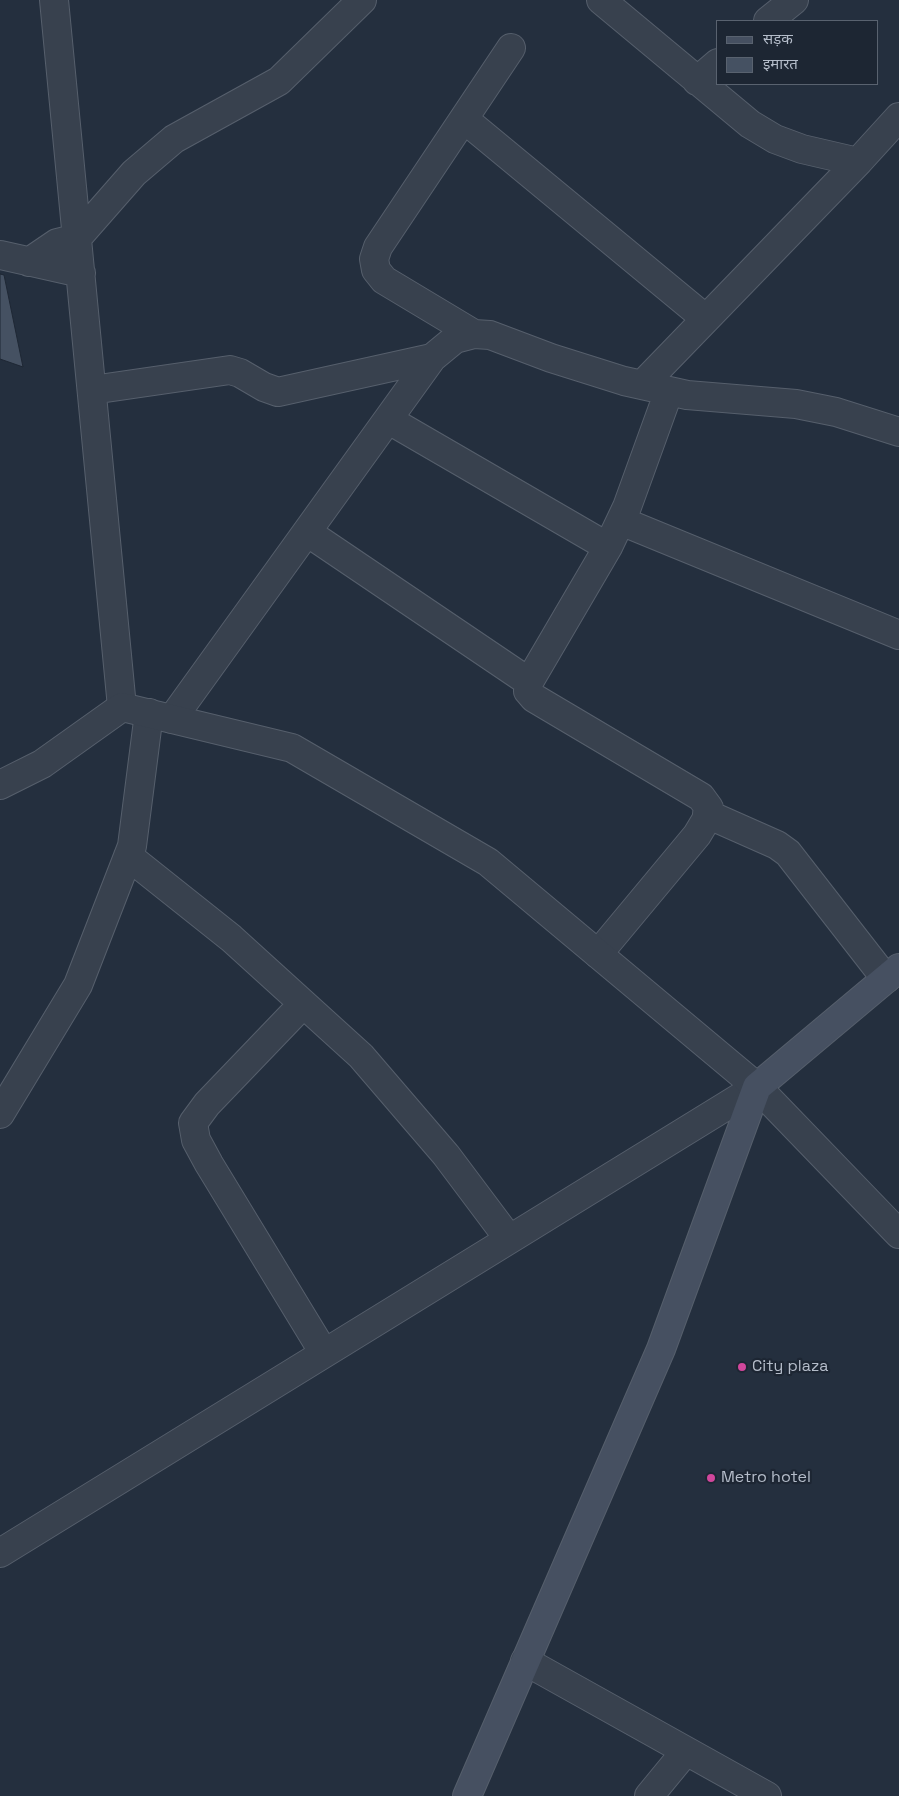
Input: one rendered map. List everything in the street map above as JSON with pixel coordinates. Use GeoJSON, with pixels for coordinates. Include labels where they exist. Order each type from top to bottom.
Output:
{"type":"FeatureCollection","features":[{"type":"Feature","properties":{"kind":"main road"},"geometry":{"type":"LineString","coordinates":[[466,1796],[661,1349],[757,1087],[892,974]]}},
{"type":"Feature","properties":{"kind":"street"},"geometry":{"type":"LineString","coordinates":[[54,0],[122,707]]}},
{"type":"Feature","properties":{"kind":"street"},"geometry":{"type":"LineString","coordinates":[[29,262],[57,243],[77,238],[134,173],[174,140],[279,81],[362,0]]}},
{"type":"Feature","properties":{"kind":"street"},"geometry":{"type":"LineString","coordinates":[[601,0],[750,124],[774,139],[802,149],[858,162]]}},
{"type":"Feature","properties":{"kind":"street"},"geometry":{"type":"LineString","coordinates":[[769,20],[794,0]]}},
{"type":"Feature","properties":{"kind":"street"},"geometry":{"type":"LineString","coordinates":[[474,334],[384,280],[376,270],[374,259],[378,247],[511,48]]}},
{"type":"Feature","properties":{"kind":"street"},"geometry":{"type":"LineString","coordinates":[[697,81],[716,65]]}},
{"type":"Feature","properties":{"kind":"street"},"geometry":{"type":"LineString","coordinates":[[642,385],[858,162],[899,117]]}},
{"type":"Feature","properties":{"kind":"street"},"geometry":{"type":"LineString","coordinates":[[464,119],[706,319]]}},
{"type":"Feature","properties":{"kind":"street"},"geometry":{"type":"LineString","coordinates":[[0,255],[81,273]]}},
{"type":"Feature","properties":{"kind":"street"},"geometry":{"type":"LineString","coordinates":[[0,1114],[78,985],[132,846],[160,716],[307,532],[432,358],[455,339],[474,334],[490,335],[506,339],[551,358],[642,385],[687,395],[796,404],[836,412],[899,432]]}},
{"type":"Feature","properties":{"kind":"street"},"geometry":{"type":"LineString","coordinates":[[92,390],[230,370],[278,392],[432,358]]}},
{"type":"Feature","properties":{"kind":"street"},"geometry":{"type":"LineString","coordinates":[[598,954],[697,835],[708,814],[709,808],[701,797],[534,698],[528,691],[530,682],[621,521],[669,391]]}},
{"type":"Feature","properties":{"kind":"street"},"geometry":{"type":"LineString","coordinates":[[388,420],[608,547]]}},
{"type":"Feature","properties":{"kind":"street"},"geometry":{"type":"LineString","coordinates":[[621,521],[899,636]]}},
{"type":"Feature","properties":{"kind":"street"},"geometry":{"type":"LineString","coordinates":[[307,532],[530,682]]}},
{"type":"Feature","properties":{"kind":"street"},"geometry":{"type":"LineString","coordinates":[[0,785],[42,764],[122,707],[292,748],[488,862],[757,1087],[899,1234]]}},
{"type":"Feature","properties":{"kind":"street"},"geometry":{"type":"LineString","coordinates":[[708,814],[788,853],[892,974]]}},
{"type":"Feature","properties":{"kind":"street"},"geometry":{"type":"LineString","coordinates":[[128,856],[231,938],[361,1056],[446,1154],[509,1239]]}},
{"type":"Feature","properties":{"kind":"street"},"geometry":{"type":"LineString","coordinates":[[302,1004],[207,1104],[193,1123],[196,1140],[209,1164],[324,1354]]}},
{"type":"Feature","properties":{"kind":"street"},"geometry":{"type":"LineString","coordinates":[[0,1553],[757,1087]]}},
{"type":"Feature","properties":{"kind":"street"},"geometry":{"type":"LineString","coordinates":[[525,1661],[767,1796]]}},
{"type":"Feature","properties":{"kind":"street"},"geometry":{"type":"LineString","coordinates":[[649,1796],[686,1750]]}},
{"type":"Feature","properties":{"kind":"building"},"geometry":{"type":"Polygon","coordinates":[[[0,274],[4,275],[23,367],[0,359],[0,274]]]}},
{"type":"Feature","properties":{"kind":"place","name":"City plaza"},"geometry":{"type":"Point","coordinates":[742,1367]}},
{"type":"Feature","properties":{"kind":"place","name":"Metro hotel"},"geometry":{"type":"Point","coordinates":[711,1478]}}]}
